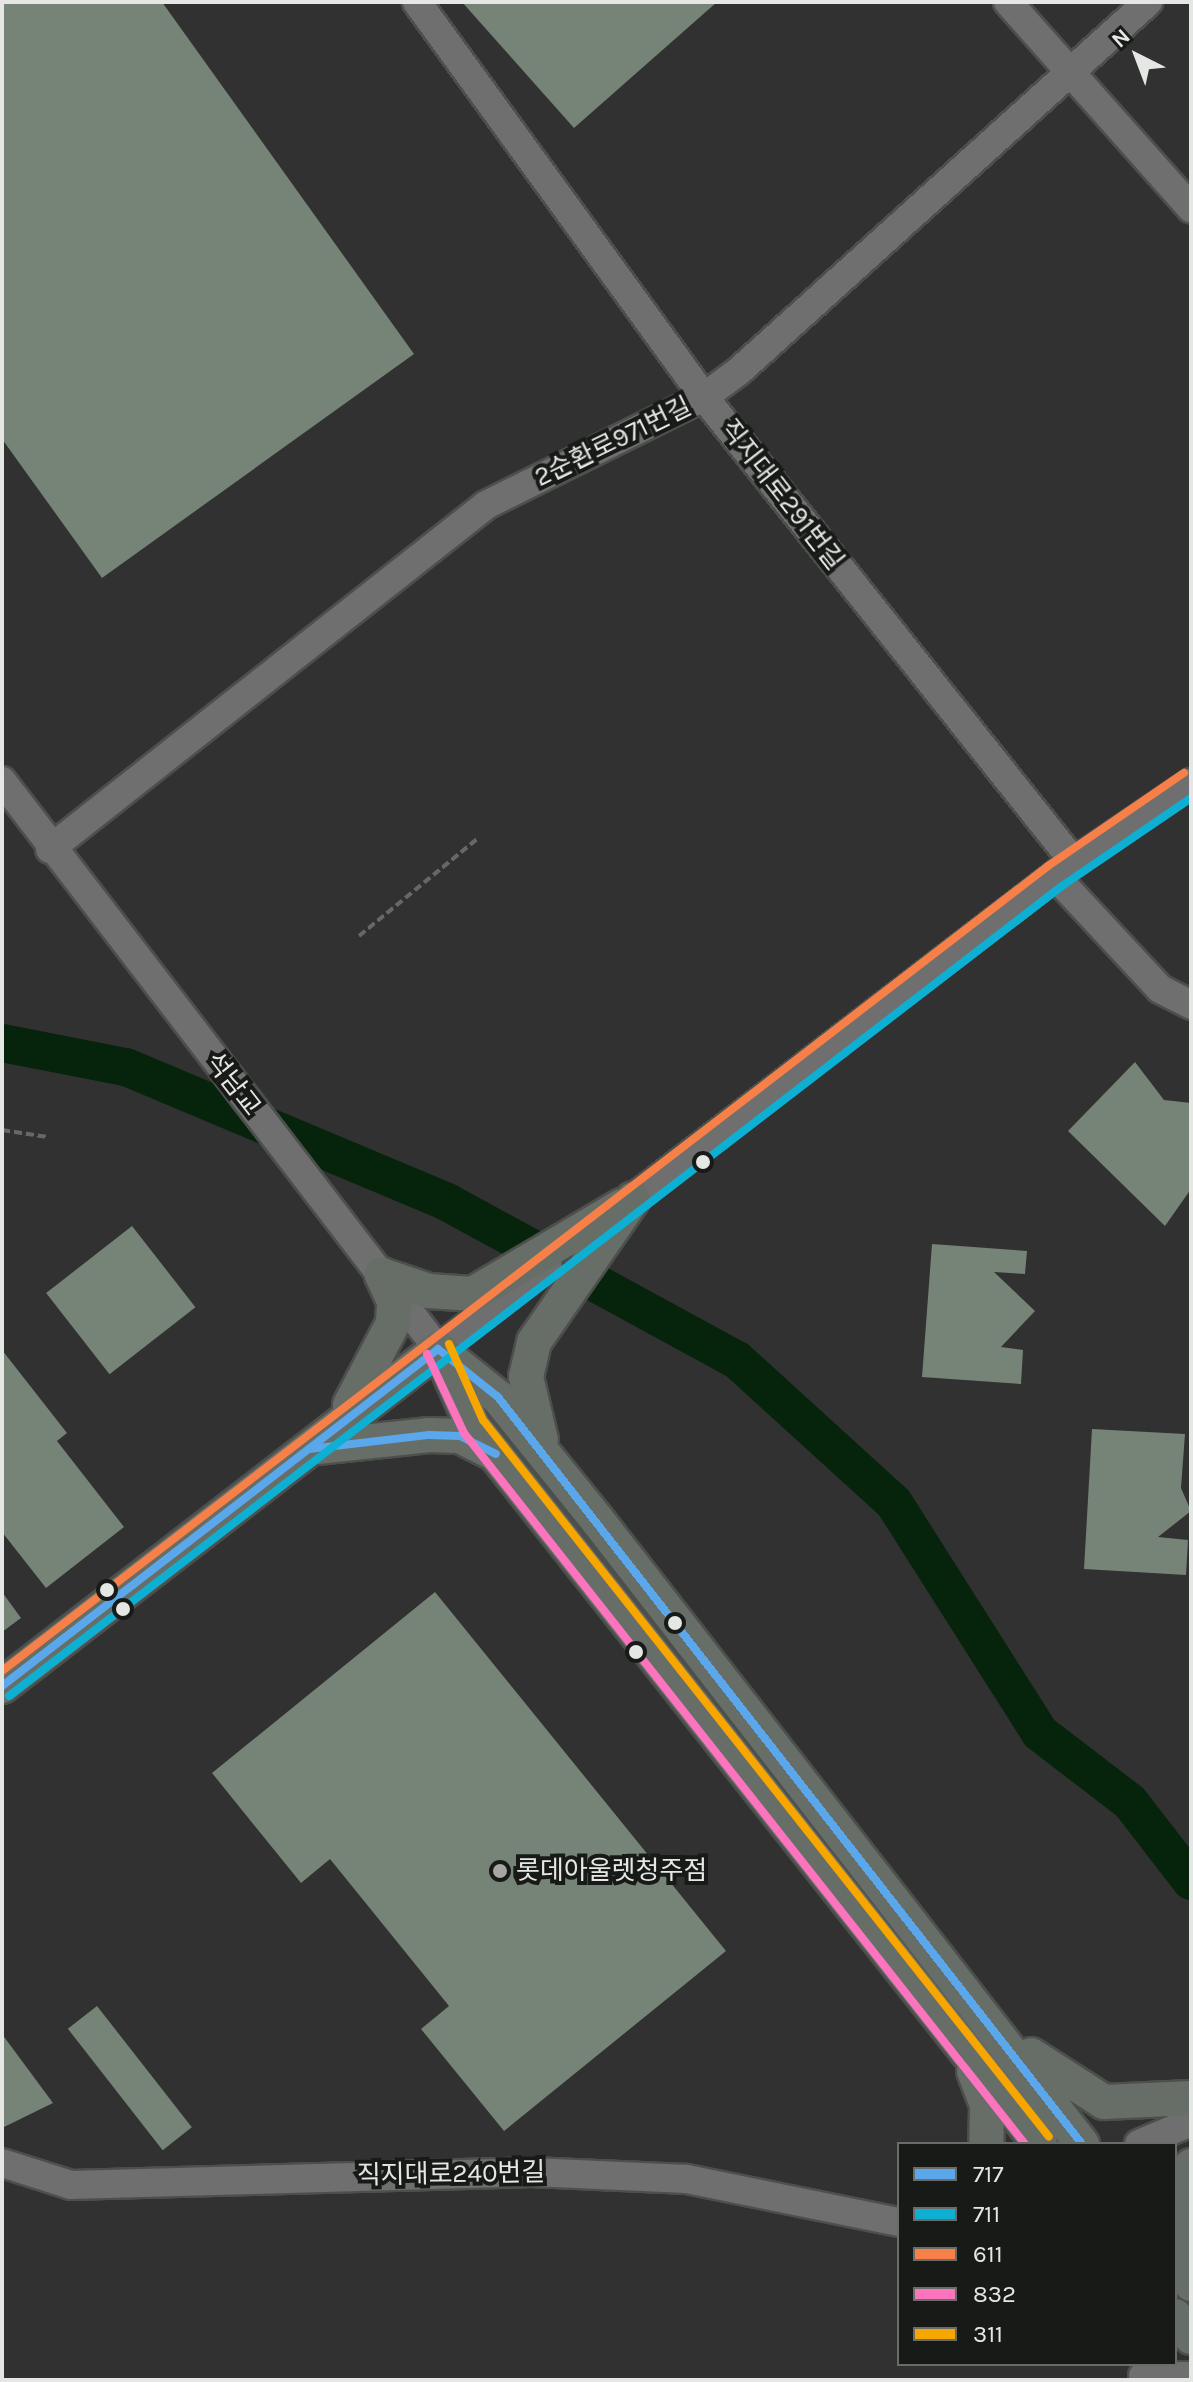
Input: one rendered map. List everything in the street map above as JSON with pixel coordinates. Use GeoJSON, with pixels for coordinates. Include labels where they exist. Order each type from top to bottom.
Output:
{"type":"FeatureCollection","features":[{"type":"Feature","properties":{"kind":"main road"},"geometry":{"type":"LineString","coordinates":[[548,1459],[526,1377],[534,1342],[597,1252],[620,1208]]}},
{"type":"Feature","properties":{"kind":"main road"},"geometry":{"type":"LineString","coordinates":[[380,1273],[450,1295],[495,1295],[620,1208]]}},
{"type":"Feature","properties":{"kind":"main road"},"geometry":{"type":"LineString","coordinates":[[309,1449],[359,1394],[386,1345],[395,1312],[380,1273]]}},
{"type":"Feature","properties":{"kind":"main road"},"geometry":{"type":"LineString","coordinates":[[2,1686],[438,1349]]}},
{"type":"Feature","properties":{"kind":"main road"},"geometry":{"type":"LineString","coordinates":[[438,1349],[473,1426],[1038,2142]]}},
{"type":"Feature","properties":{"kind":"main road"},"geometry":{"type":"LineString","coordinates":[[438,1349],[498,1397],[938,1953],[1080,2142]]}},
{"type":"Feature","properties":{"kind":"main road"},"geometry":{"type":"LineString","coordinates":[[309,1449],[429,1435],[460,1436],[496,1454]]}},
{"type":"Feature","properties":{"kind":"main road"},"geometry":{"type":"LineString","coordinates":[[938,1953],[1033,2057],[1084,2094],[1125,2105],[1191,2098]]}},
{"type":"Feature","properties":{"kind":"main road"},"geometry":{"type":"LineString","coordinates":[[966,2048],[987,2105],[986,2142]]}},
{"type":"Feature","properties":{"kind":"main road"},"geometry":{"type":"LineString","coordinates":[[1191,2166],[1181,2213],[1191,2246]]}},
{"type":"Feature","properties":{"kind":"main road"},"geometry":{"type":"LineString","coordinates":[[1177,2266],[1191,2284]]}},
{"type":"Feature","properties":{"kind":"main road"},"geometry":{"type":"LineString","coordinates":[[1177,2318],[1191,2336]]}},
{"type":"Feature","properties":{"kind":"street","name":"직지대로291번길"},"geometry":{"type":"LineString","coordinates":[[417,2],[704,397],[1064,869],[1160,989],[1191,1005]]}},
{"type":"Feature","properties":{"kind":"street"},"geometry":{"type":"LineString","coordinates":[[1008,2],[1191,208]]}},
{"type":"Feature","properties":{"kind":"street","name":"2순환로971번길"},"geometry":{"type":"LineString","coordinates":[[50,849],[486,505],[704,397],[1148,2]]}},
{"type":"Feature","properties":{"kind":"street","name":"석남교"},"geometry":{"type":"LineString","coordinates":[[2,781],[50,849],[438,1349]]}},
{"type":"Feature","properties":{"kind":"street"},"geometry":{"type":"LineString","coordinates":[[620,1208],[1064,869],[1191,783]]}},
{"type":"Feature","properties":{"kind":"street"},"geometry":{"type":"LineString","coordinates":[[438,1349],[495,1295]]}},
{"type":"Feature","properties":{"kind":"street"},"geometry":{"type":"LineString","coordinates":[[1144,2142],[1191,2122]]}},
{"type":"Feature","properties":{"kind":"street","name":"직지대로240번길"},"geometry":{"type":"LineString","coordinates":[[2,2163],[71,2185],[532,2172],[687,2179],[897,2222]]}},
{"type":"Feature","properties":{"kind":"street"},"geometry":{"type":"LineString","coordinates":[[1143,2376],[1191,2376]]}},
{"type":"Feature","properties":{"kind":"path"},"geometry":{"type":"LineString","coordinates":[[359,936],[477,839]]}},
{"type":"Feature","properties":{"kind":"path"},"geometry":{"type":"LineString","coordinates":[[2,1130],[47,1137]]}},
{"type":"Feature","properties":{"kind":"building"},"geometry":{"type":"Polygon","coordinates":[[[2,2],[162,2],[414,354],[102,578],[2,439],[2,2]]]}},
{"type":"Feature","properties":{"kind":"building"},"geometry":{"type":"Polygon","coordinates":[[[462,2],[717,2],[574,128],[462,2]]]}},
{"type":"Feature","properties":{"kind":"building"},"geometry":{"type":"Polygon","coordinates":[[[1135,1062],[1164,1100],[1191,1103],[1191,1189],[1165,1226],[1068,1131],[1135,1062]]]}},
{"type":"Feature","properties":{"kind":"building"},"geometry":{"type":"Polygon","coordinates":[[[132,1226],[195,1307],[110,1374],[46,1293],[132,1226]]]}},
{"type":"Feature","properties":{"kind":"building"},"geometry":{"type":"Polygon","coordinates":[[[932,1244],[1027,1251],[1025,1274],[994,1272],[1035,1311],[1001,1347],[1023,1350],[1021,1384],[922,1377],[932,1244]]]}},
{"type":"Feature","properties":{"kind":"building"},"geometry":{"type":"Polygon","coordinates":[[[2,1350],[67,1433],[57,1441],[124,1527],[46,1588],[2,1532],[2,1350]]]}},
{"type":"Feature","properties":{"kind":"building"},"geometry":{"type":"Polygon","coordinates":[[[1092,1429],[1185,1434],[1181,1488],[1191,1511],[1158,1537],[1188,1540],[1186,1575],[1084,1569],[1092,1429]]]}},
{"type":"Feature","properties":{"kind":"building"},"geometry":{"type":"Polygon","coordinates":[[[2,1592],[21,1618],[2,1632],[2,1592]]]}},
{"type":"Feature","properties":{"kind":"building","name":"롯데아울렛청주점"},"geometry":{"type":"Polygon","coordinates":[[[435,1592],[726,1951],[504,2131],[421,2029],[449,2006],[330,1859],[301,1883],[212,1773],[435,1592]]]}},
{"type":"Feature","properties":{"kind":"building"},"geometry":{"type":"Polygon","coordinates":[[[97,2006],[192,2127],[163,2150],[68,2029],[97,2006]]]}},
{"type":"Feature","properties":{"kind":"building"},"geometry":{"type":"Polygon","coordinates":[[[2,2034],[53,2103],[2,2128],[2,2034]]]}},
{"type":"Feature","properties":{"kind":"waterway"},"geometry":{"type":"LineString","coordinates":[[2,1043],[126,1067],[447,1202],[737,1360],[894,1503],[1040,1733],[1130,1802],[1191,1881]]}},
{"type":"Feature","properties":{"kind":"transit line","name":"611"},"geometry":{"type":"LineString","coordinates":[[2,1671],[1048,866],[1184,773]]}},
{"type":"Feature","properties":{"kind":"transit line","name":"711"},"geometry":{"type":"LineString","coordinates":[[9,1696],[1062,886],[1191,798]]}},
{"type":"Feature","properties":{"kind":"transit line","name":"311"},"geometry":{"type":"LineString","coordinates":[[449,1344],[483,1420],[1049,2137]]}},
{"type":"Feature","properties":{"kind":"transit line","name":"717"},"geometry":{"type":"LineString","coordinates":[[438,1349],[498,1397],[1080,2142]]}},
{"type":"Feature","properties":{"kind":"transit line","name":"717"},"geometry":{"type":"LineString","coordinates":[[2,1686],[438,1349]]}},
{"type":"Feature","properties":{"kind":"transit line","name":"832"},"geometry":{"type":"LineString","coordinates":[[427,1354],[464,1433],[1023,2142]]}},
{"type":"Feature","properties":{"kind":"transit line","name":"717"},"geometry":{"type":"LineString","coordinates":[[309,1449],[429,1435],[460,1436],[496,1454]]}},
{"type":"Feature","properties":{"kind":"place","name":"롯데아울렛청주점"},"geometry":{"type":"Point","coordinates":[500,1871]}}]}
